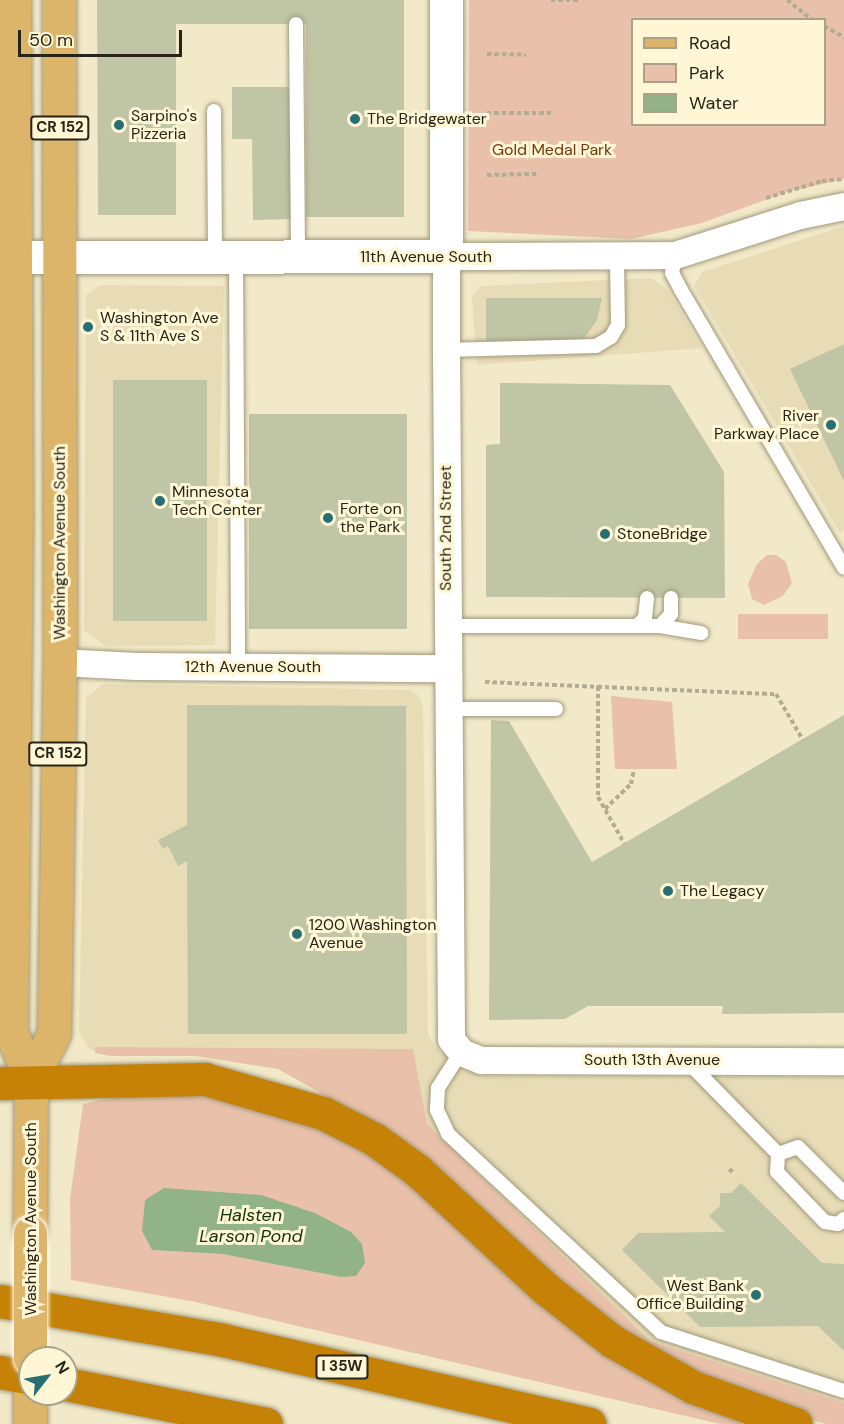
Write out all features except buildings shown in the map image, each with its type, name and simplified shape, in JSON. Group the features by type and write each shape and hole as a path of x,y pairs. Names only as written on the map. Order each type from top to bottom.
{"highway":[{"path":"15,1082 205,1079 323,1113 374,1139 417,1170 545,1288 612,1341 693,1387 796,1424"},
{"path":"0,1294 92,1316"},
{"name":"I 35W","path":"0,1301 223,1340 590,1424"},
{"path":"0,1372 18,1376"},
{"path":"78,1386 266,1424"},
{"path":"0,1391 18,1392"},
{"path":"78,1395 155,1400"}],"main road":[{"name":"Washington Avenue South","path":"14,0 7,257 6,1003 30,1233 30,1346"},
{"name":"Washington Avenue South","path":"15,1082 54,1033 60,662 58,0"},
{"path":"8,518 28,572 30,622 44,647 60,662"},
{"path":"7,666 37,693 45,711 56,838"},
{"path":"30,1406 30,1424"}],"street":[{"name":"South 2nd Street","path":"446,0 448,1031 461,1052"},
{"name":"11th Avenue South","path":"7,257 60,255 617,258 675,255 800,215 844,206"},
{"name":"12th Avenue South","path":"60,662 238,667 447,668"},
{"name":"South 13th Avenue","path":"461,1052 481,1060 844,1061"}],"lane":[{"path":"296,24 298,257"},
{"path":"214,111 225,257 238,667"},
{"path":"675,255 672,273 681,290 838,545 844,567"},
{"path":"446,350 596,346 611,337 618,325 617,258"},
{"path":"637,626 645,618 647,598"},
{"path":"660,626 671,614 671,598"},
{"path":"447,626 660,626 701,633"},
{"path":"447,709 556,709"},
{"path":"461,1052 438,1088 437,1110 448,1134 661,1332 844,1391"},
{"path":"686,1060 778,1154 777,1172 825,1222 838,1224 844,1219"},
{"path":"778,1154 798,1147 844,1193"}],"path":[{"path":"551,0 579,0"},
{"path":"787,0 810,18"},
{"path":"826,27 844,37"},
{"path":"487,54 526,55"},
{"path":"487,113 552,113"},
{"path":"487,175 538,174"},
{"path":"756,202 822,181 844,179"},
{"path":"485,682 776,694 802,740"},
{"path":"598,686 598,797 624,843"},
{"path":"605,809 631,784 634,769"},
{"path":"729,1172 734,1167"}],"shaded area":[{"path":"844,226 844,530 840,533 694,286 702,272"},
{"path":"651,278 668,290 702,348 477,365 472,296 481,286"},
{"path":"101,285 224,286 215,645 105,646 84,630 86,295"},
{"path":"103,684 411,690 419,696 423,706 428,1034 436,1048 464,1068 480,1076 844,1077 844,1424 826,1424 697,1380 385,1129 278,1069 196,1056 110,1056 88,1048 79,1032 86,698"}],"green space":[{"name":"Gold Medal Park","path":"469,0 844,0 844,179 787,192 702,223 631,239 468,231"},
{"path":"767,555 776,555 786,562 792,583 783,596 764,605 752,599 748,584 757,564"},
{"path":"738,614 828,614 828,639 738,639"},
{"path":"611,696 672,702 677,769 615,769"},
{"path":"95,1047 413,1049 427,1124 650,1341 844,1403 844,1424 826,1424 788,1413 608,1331 385,1129 278,1069 196,1056 110,1056 95,1053"},
{"path":"179,1095 224,1100 301,1119 367,1150 742,1416 741,1424 720,1424 191,1301 71,1280 70,1199 83,1104 115,1097","holes":["164,1188 341,1277 222,1254 152,1250"]}],"water":[{"name":"Halsten Larson Pond","path":"164,1188 261,1195 315,1213 351,1232 362,1244 365,1263 356,1276 341,1277 222,1254 152,1250 142,1231 145,1200"}],"place":[{"name":"The Bridgewater","path":"355,119"},
{"name":"Sarpino's Pizzeria","path":"119,125"},
{"name":"Washington Ave S & 11th Ave S","path":"88,327"},
{"name":"River Parkway Place","path":"831,425"},
{"name":"Minnesota Tech Center","path":"160,501"},
{"name":"Forte on the Park","path":"328,518"},
{"name":"StoneBridge","path":"605,534"},
{"name":"The Legacy","path":"668,891"},
{"name":"1200 Washington Avenue","path":"297,934"},
{"name":"West Bank Office Building","path":"756,1295"}]}
